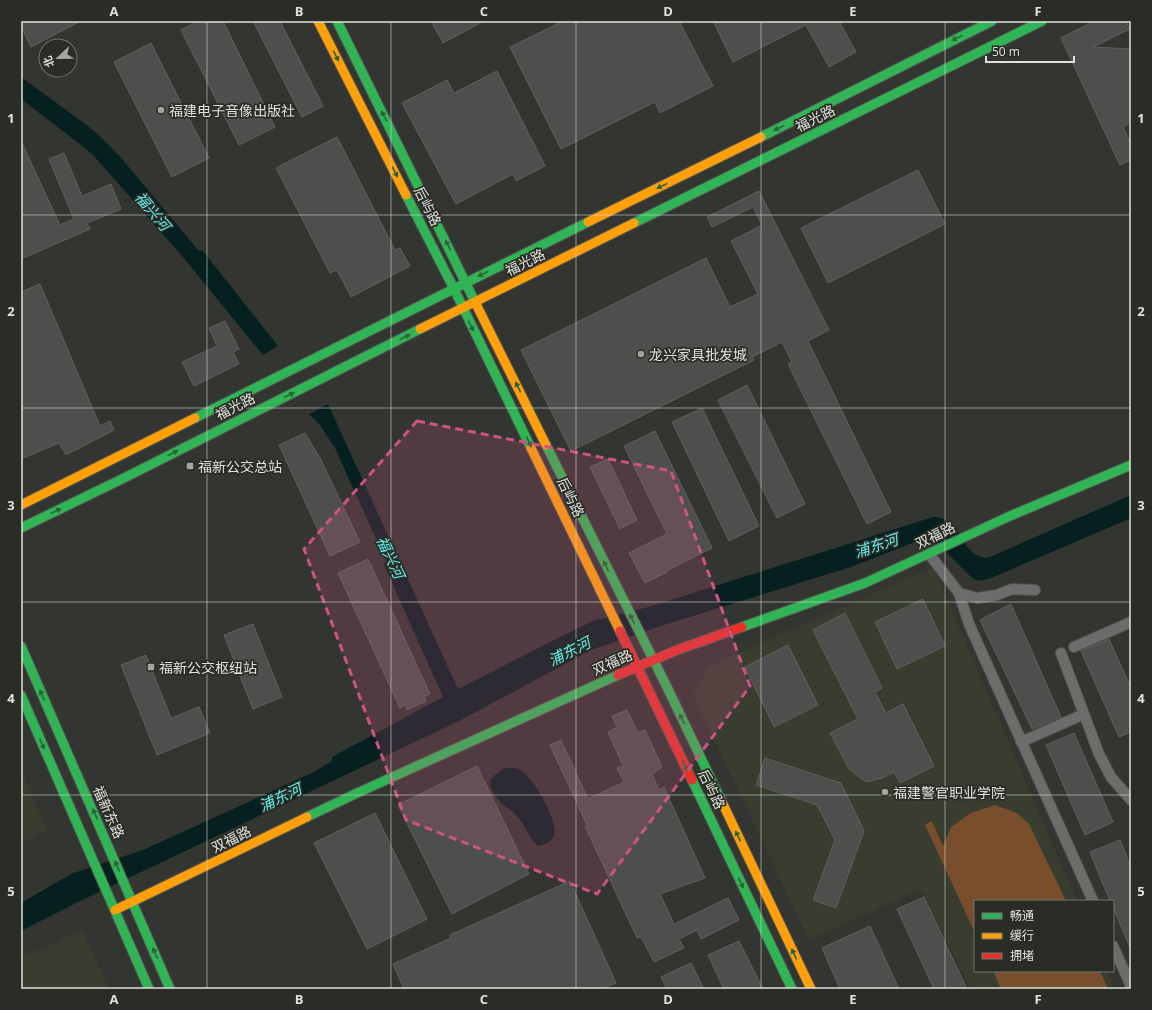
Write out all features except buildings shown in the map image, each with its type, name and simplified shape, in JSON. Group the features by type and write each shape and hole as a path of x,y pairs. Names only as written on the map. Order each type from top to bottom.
{"main road":[{"name":"后屿路","path":"318,21 454,289 626,642 792,989"},
{"name":"后屿路","path":"336,21 667,687 811,989"},
{"name":"福光路","path":"21,505 992,21"},
{"name":"福光路","path":"21,528 1042,21"},
{"name":"双福路","path":"115,910 355,794 637,666 677,650 841,593 886,574 963,537 1131,465"},
{"name":"福新东路","path":"21,646 170,989"},
{"path":"21,695 149,989"}],"street":[{"path":"933,552 959,593 969,624 1093,900"},
{"path":"959,593 977,598 997,595 1012,589 1035,590"},
{"path":"1074,647 1131,622"},
{"path":"1061,653 1099,754 1111,777 1131,800"},
{"path":"1021,742 1084,714"},
{"path":"1114,948 1131,986"}],"highlighted area":[{"path":"417,421 671,471 750,686 597,894 406,820 304,549"}],"shaded area":[{"name":"福建警官职业学院","path":"933,567 1077,900 974,900 974,972 1107,972 1115,989 971,989 921,889 809,940 693,695 709,666"},
{"path":"21,769 47,830 21,843"},
{"path":"995,805 1017,813 1029,824 1066,900 974,900 974,931 925,825 932,821 943,846 951,827 971,813"},
{"path":"82,929 109,989 21,989 21,958"},
{"path":"993,972 1100,972 1108,989 1001,989"}],"water":[{"name":"福兴河","path":"21,77 88,126 105,141 122,159 198,250 203,251 278,346 263,355 182,256 94,156 21,99"},
{"path":"328,404 458,689 593,621 652,606 933,517 943,518 950,523 973,553 981,557 990,557 1131,495 1131,518 991,578 983,580 976,580 971,577 932,538 925,538 851,567 667,624 591,650 459,721 82,900 21,931 21,903 71,874 143,850 314,772 332,761 332,757 443,697 384,565 386,561 335,448 320,425 309,414"},
{"path":"504,768 514,768 520,770 532,781 538,790 549,811 555,829 554,836 549,842 538,846 512,811 503,805 495,796 490,784 493,777"}],"traffic: fast":[{"path":"337,21 475,302"},
{"path":"761,137 992,21"},
{"path":"634,223 1042,21"},
{"path":"406,195 454,289 531,448"},
{"path":"195,418 588,222"},
{"path":"21,528 122,479 420,329"},
{"path":"546,445 667,687 721,800"},
{"path":"742,627 865,583 1010,516 1131,465"},
{"path":"21,646 170,989"},
{"path":"307,817 618,675"},
{"path":"21,695 149,989"},
{"path":"692,780 792,989"}],"traffic: slow":[{"path":"318,21 406,195"},
{"path":"588,222 761,137"},
{"path":"420,329 634,223"},
{"path":"475,302 546,445"},
{"path":"21,505 195,418"},
{"path":"531,448 620,631"},
{"path":"721,800 811,989"},
{"path":"115,910 307,817"}],"traffic: jam":[{"path":"618,675 677,650 742,627"},
{"path":"620,631 692,780"}],"place":[{"name":"福建电子音像出版社","path":"161,110"},
{"name":"龙兴家具批发城","path":"641,354"},
{"name":"福新公交总站","path":"190,466"},
{"name":"福新公交枢纽站","path":"151,667"},
{"name":"福建警官职业学院","path":"885,792"}],"water label":[{"name":"浦东河","path":"876,545"},
{"name":"浦东河","path":"569,651"},
{"name":"浦东河","path":"280,797"}]}
